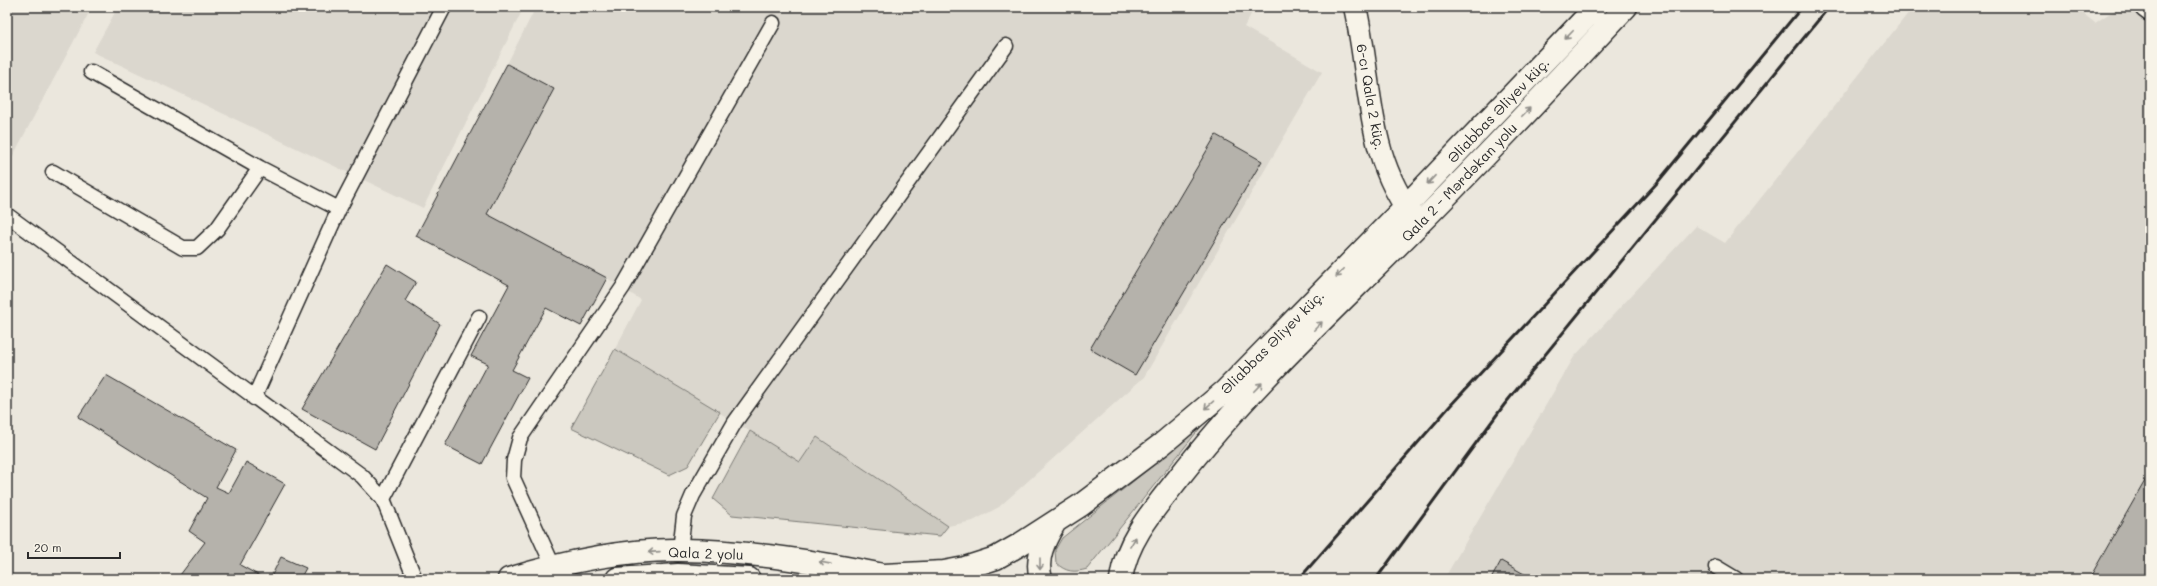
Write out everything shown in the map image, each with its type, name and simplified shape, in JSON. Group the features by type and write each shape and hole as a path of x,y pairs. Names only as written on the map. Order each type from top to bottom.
{"main road":[{"name":"6-cı Qala 2 küç.","path":"1354,7 1373,126 1391,183 1405,207 1419,224"},
{"name":"Əliabbas Əliyev küç.","path":"894,577 944,572 980,563 1019,545 1054,524 1162,444 1224,391 1405,207 1596,7"},
{"name":"Qala 2 - Mərdəkan yolu","path":"1118,576 1129,548 1160,501 1236,409 1419,224 1626,7"},
{"path":"2146,7 2150,10"},
{"path":"1041,579 1039,561 1042,545 1054,524"},
{"name":"Qala 2 yolu","path":"509,579 553,566 616,555 680,550 744,553 816,562 894,577"},
{"name":"Qala 2 yolu","path":"617,579 678,575 749,579"}],"lane":[{"path":"254,398 339,210 444,7"},
{"path":"553,566 513,478 514,460 520,438 623,287 773,23"},
{"path":"680,550 684,516 693,495 735,422 1006,46"},
{"path":"90,72 260,168 339,210"},
{"path":"53,172 182,248 197,248 217,228 260,168"},
{"path":"7,215 362,476 382,499 416,579"},
{"path":"382,499 479,317"},
{"path":"1716,567 1736,579"}],"shaded area":[{"path":"7,7 92,7 7,167"},
{"path":"118,7 524,7 423,208 93,52"},
{"path":"536,7 1255,7 1244,27 1322,72 1144,377 999,507 973,521 948,526 817,437 800,462 615,349 641,300 607,278 487,214 554,89 507,64"},
{"path":"1913,7 2075,7 2095,23 2119,7 2132,7 2150,21 2150,579 1444,579 1574,357 1696,226 1725,243"},
{"path":"615,349 720,412 688,466 669,475 571,428"},
{"path":"1200,428 1087,569 1070,571 1056,563 1055,550 1062,538"},
{"path":"750,431 800,462 817,437 948,526 940,536 732,515 713,499"}],"building":[{"path":"507,64 554,89 487,214 607,278 581,326 546,308 512,370 528,378 482,464 445,445 488,364 471,356 509,285 416,236"},
{"path":"1216,135 1262,161 1135,375 1090,349"},
{"path":"387,264 416,282 405,301 440,324 375,449 302,409"},
{"path":"106,375 236,450 216,487 229,493 246,462 285,484 240,565 265,579 177,579 205,542 189,531 207,498 78,417"},
{"path":"2150,472 2150,579 2089,579"},
{"path":"281,557 306,568 300,579 270,579"},
{"path":"1501,561 1533,579 1491,579"}],"railway":[{"path":"1299,579 1450,406 1657,183 1802,7"},
{"path":"1376,579 1504,405 1829,7"}]}
